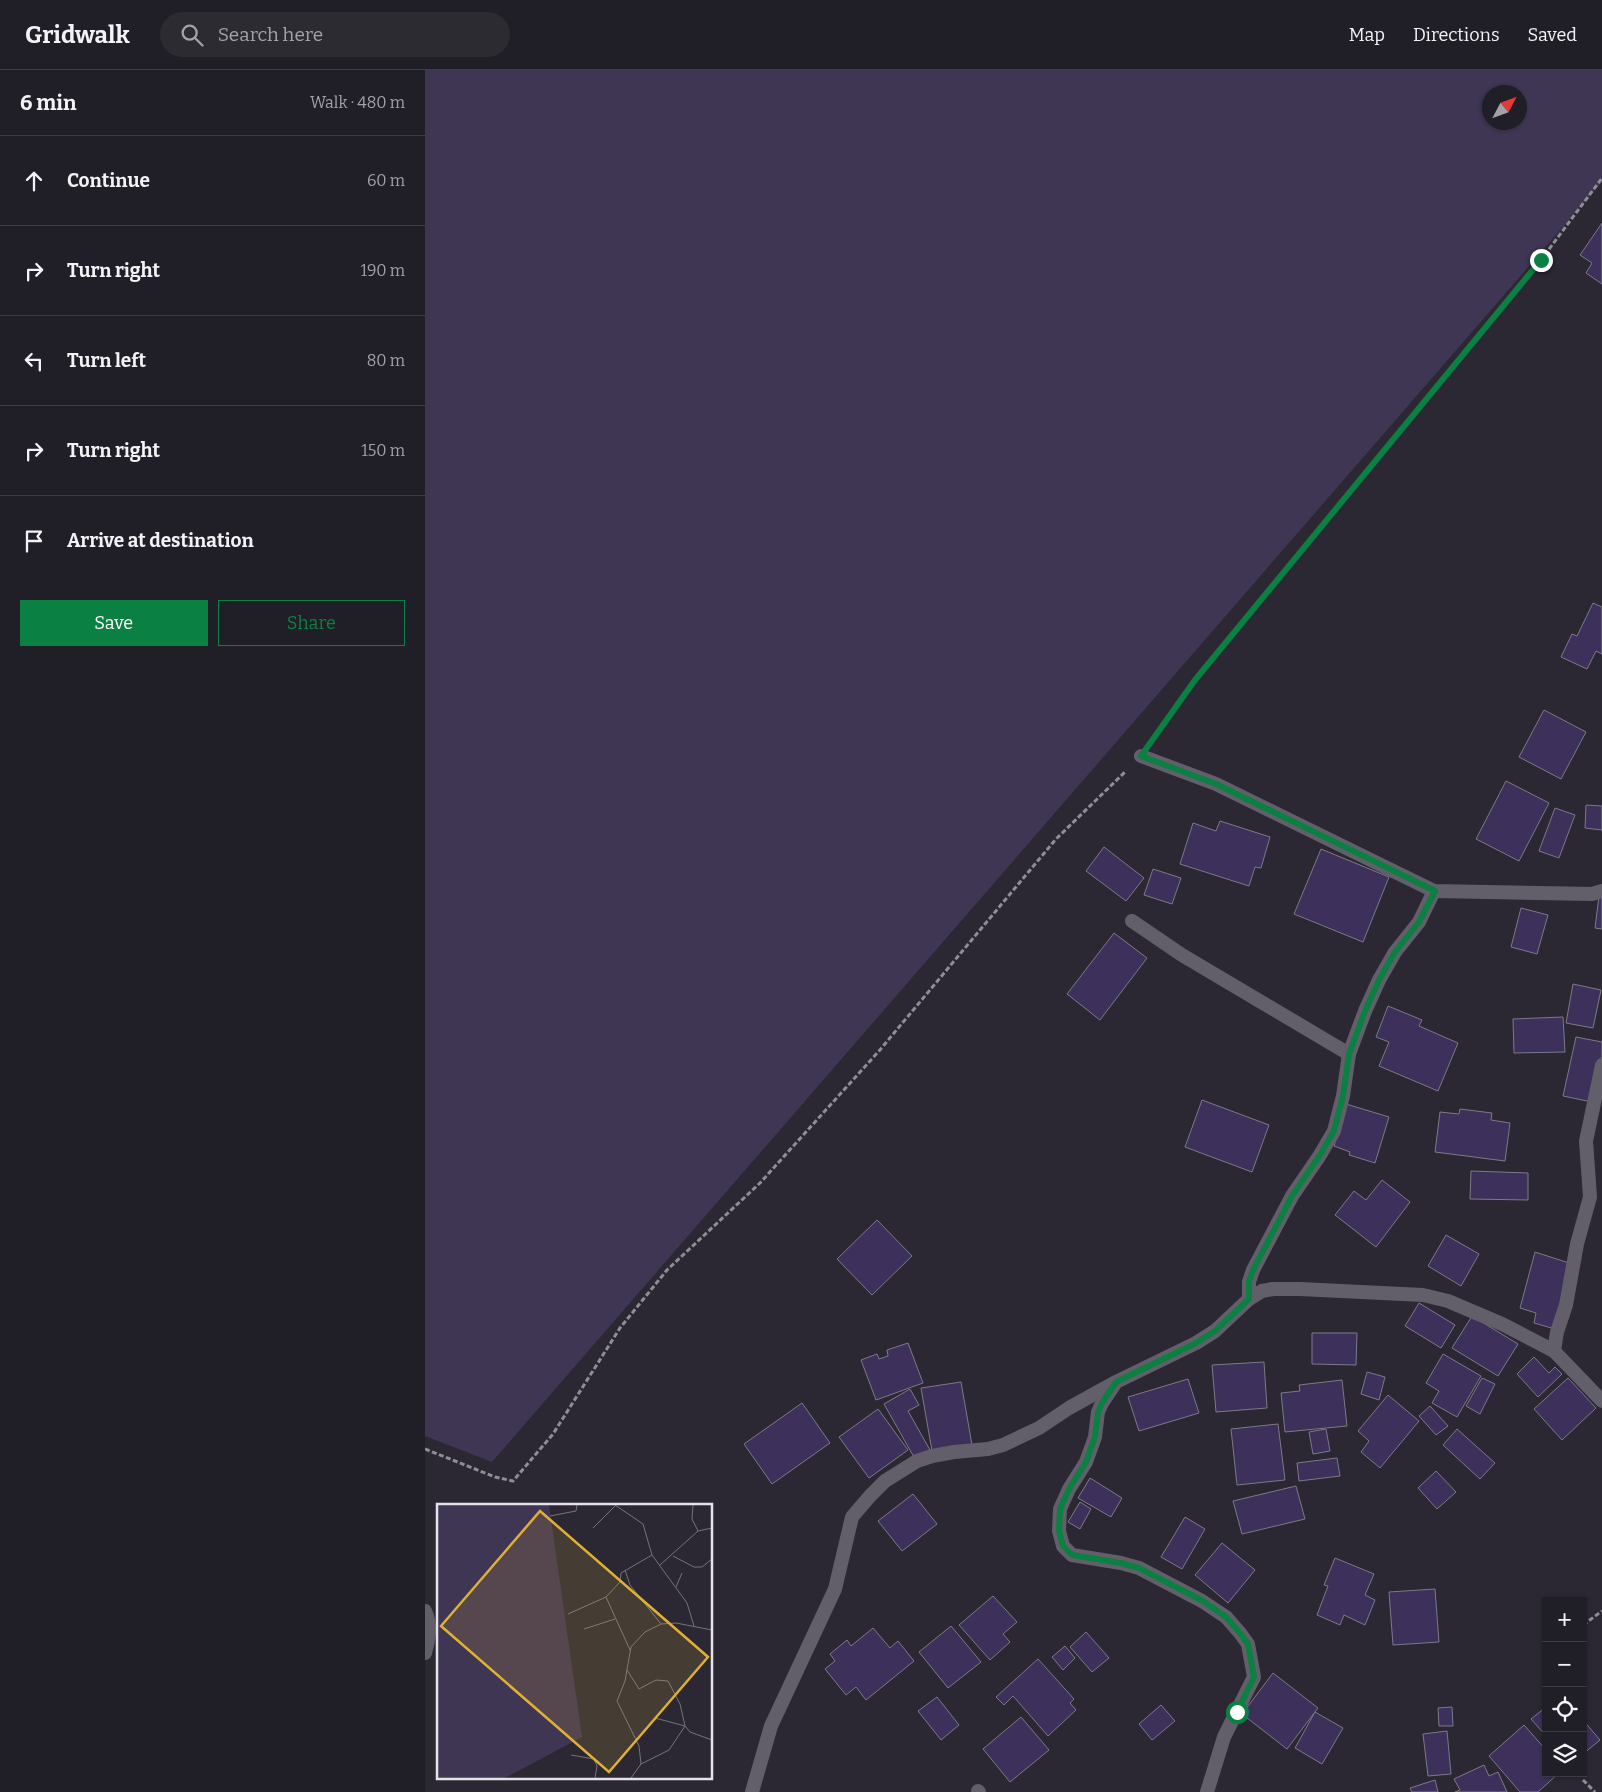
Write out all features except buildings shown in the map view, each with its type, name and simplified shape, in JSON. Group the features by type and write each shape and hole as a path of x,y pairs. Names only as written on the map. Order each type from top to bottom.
{"street":[{"path":"1141,756 1216,784 1435,891 1583,894 1602,891"},
{"path":"1249,1299 1249,1282 1253,1270 1292,1196 1334,1131 1343,1096 1349,1054 1379,980 1395,952 1419,922 1435,891"},
{"path":"1132,921 1183,955 1349,1054"},
{"path":"1554,1351 1557,1332 1566,1305 1577,1244 1590,1197 1586,1141 1602,1065"},
{"path":"752,1792 771,1726 835,1589 852,1517 860,1506 885,1482 917,1461 932,1456 988,1449 1003,1445 1039,1428 1069,1408 1116,1382 1215,1331 1249,1299 1262,1291 1273,1289 1423,1295 1448,1301 1469,1308 1554,1351 1602,1401"},
{"path":"1116,1382 1098,1412 1095,1437 1086,1462 1069,1489 1060,1509 1059,1531 1063,1546 1072,1555 1139,1568 1203,1601 1226,1617 1248,1644 1254,1677 1224,1736 1207,1792"},
{"path":"425,1612 427,1616 428,1642 425,1653"}],"path":[{"path":"425,1449 495,1477 513,1481 553,1434 620,1328 667,1270 760,1183 879,1051 1056,839 1141,756 1195,680 1541,260 1602,178"},
{"path":"1587,1622 1602,1611"},
{"path":"1583,1780 1595,1792"}],"shaded area":[{"path":"425,70 1602,70 1602,182 492,1462 425,1436"}],"route":[{"path":"1237,1712 1254,1677 1248,1644 1240,1633 1226,1617 1203,1601 1139,1568 1072,1555 1063,1546 1059,1531 1060,1509 1069,1489 1086,1462 1095,1437 1098,1412 1116,1382 1196,1343 1215,1331 1249,1299 1249,1282 1253,1270 1292,1196 1334,1131 1343,1096 1349,1054 1379,980 1395,952 1419,922 1435,891 1216,784 1141,756 1195,680 1541,260"}]}
